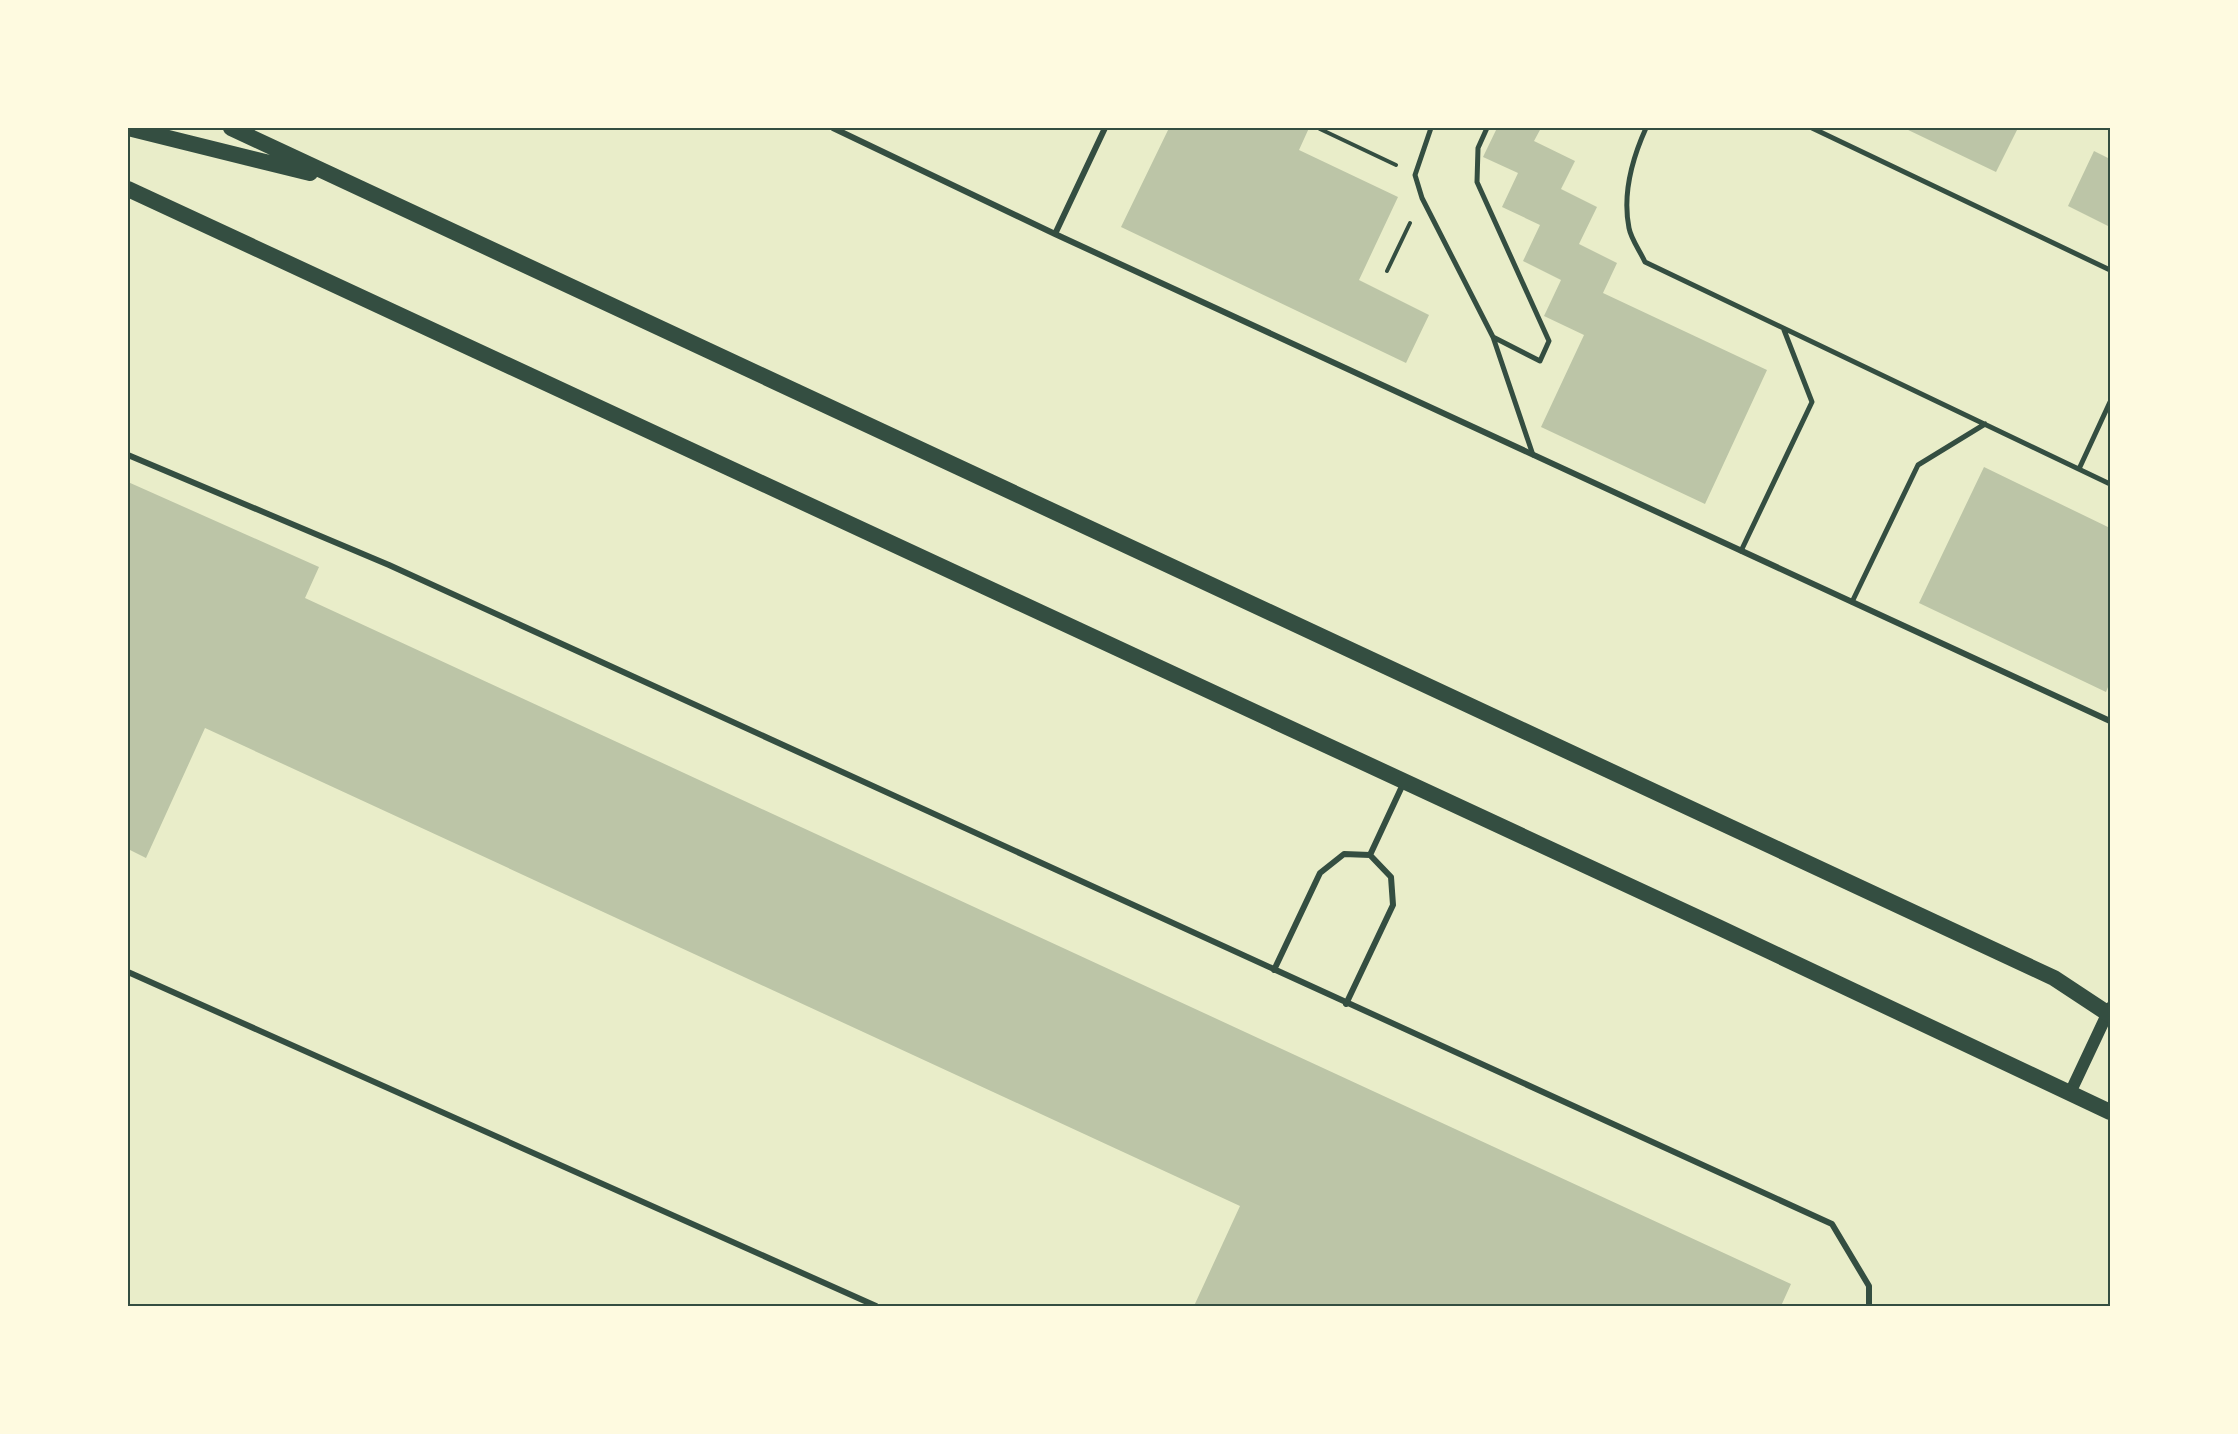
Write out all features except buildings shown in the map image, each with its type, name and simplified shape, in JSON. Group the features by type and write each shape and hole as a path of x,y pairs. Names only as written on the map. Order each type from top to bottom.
{"highway":[{"path":"128,128 346,182"},
{"path":"231,128 2033,968 2054,978 2109,1012"},
{"path":"128,189 2110,1111"}],"main road":[{"path":"2070,1093 2109,1012"}],"street":[{"path":"833,128 1055,234 2110,721"},
{"path":"1055,234 1105,128"},
{"path":"1431,128 1415,175 1422,198 1493,337 1533,454"},
{"path":"1487,128 1478,148 1477,182 1549,341 1540,361 1493,337"},
{"path":"1646,128 1635,152 1626,190 1629,230 1645,262 2110,484"},
{"path":"1812,128 2110,270"},
{"path":"1741,551 1812,402 1784,330"},
{"path":"2079,469 2110,402"},
{"path":"1852,602 1918,465 1985,424"},
{"path":"128,455 389,565 1832,1224 1869,1286 1869,1306"},
{"path":"1370,855 1404,782"},
{"path":"1274,970 1320,873 1344,854 1370,855 1391,877 1393,905 1346,1004"},
{"path":"128,972 876,1306"}],"path":[{"path":"1320,129 1415,175"},
{"path":"1387,271 1422,198"}]}
